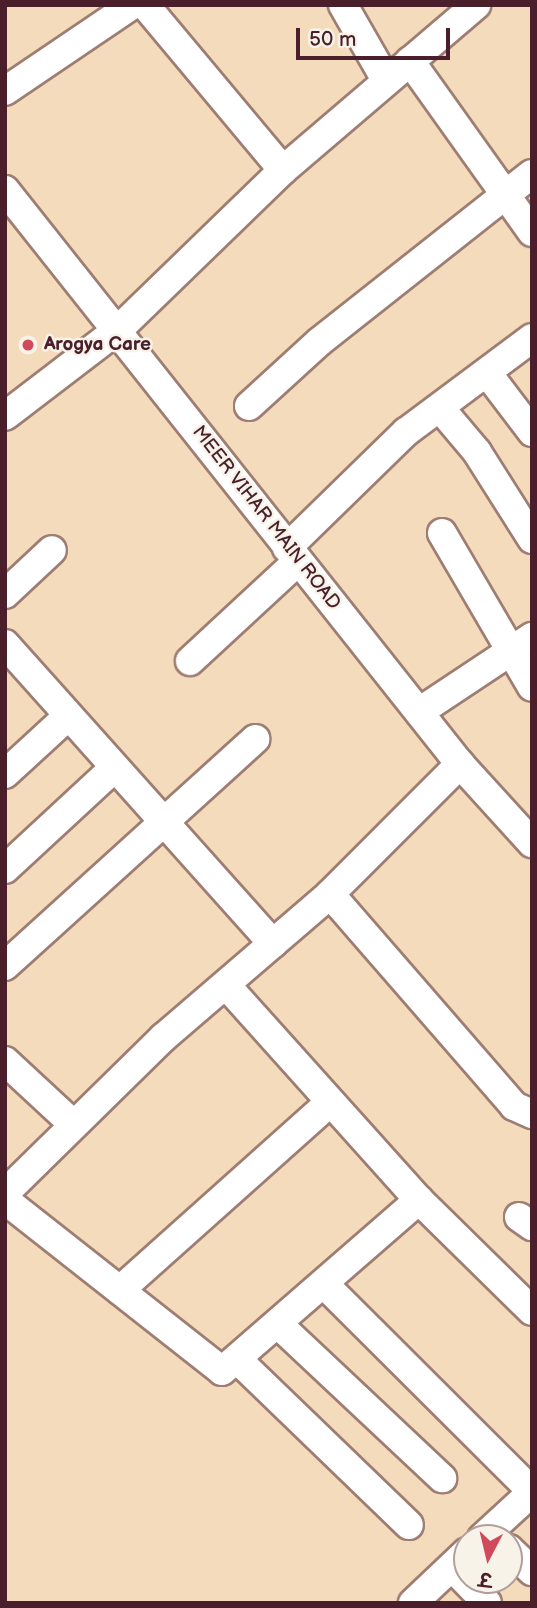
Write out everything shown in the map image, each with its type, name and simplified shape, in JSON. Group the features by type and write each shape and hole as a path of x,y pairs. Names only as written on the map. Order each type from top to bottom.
{"street":[{"path":"5,91 132,5"},
{"path":"145,5 283,170"},
{"path":"343,5 386,80"},
{"path":"5,416 120,328 283,170 475,5"},
{"path":"410,61 507,193 532,232"},
{"path":"249,406 318,342 532,174"},
{"name":"MEER VIHAR MAIN ROAD","path":"5,190 120,328 293,554 460,764 532,843"},
{"path":"190,661 406,432 488,374 532,338"},
{"path":"488,374 532,432"},
{"path":"440,408 477,452 532,539"},
{"path":"442,533 520,644 532,687"},
{"path":"5,594 52,550"},
{"path":"419,712 520,644"},
{"path":"10,660 67,717 273,944"},
{"path":"5,774 67,717"},
{"path":"5,966 255,738"},
{"path":"5,1193 73,1124 330,894 460,764"},
{"path":"5,869 113,769"},
{"path":"330,894 514,1107 532,1114"},
{"path":"226,985 419,1200 532,1311"},
{"path":"5,1061 73,1124"},
{"path":"120,1290 330,1102"},
{"path":"5,1200 222,1371 239,1361 419,1200"},
{"path":"324,1284 532,1491 507,1524"},
{"path":"279,1325 442,1478"},
{"path":"239,1361 410,1525"},
{"path":"413,1603 453,1566"}],"place":[{"name":"Arogya Care","path":"28,345"}]}
